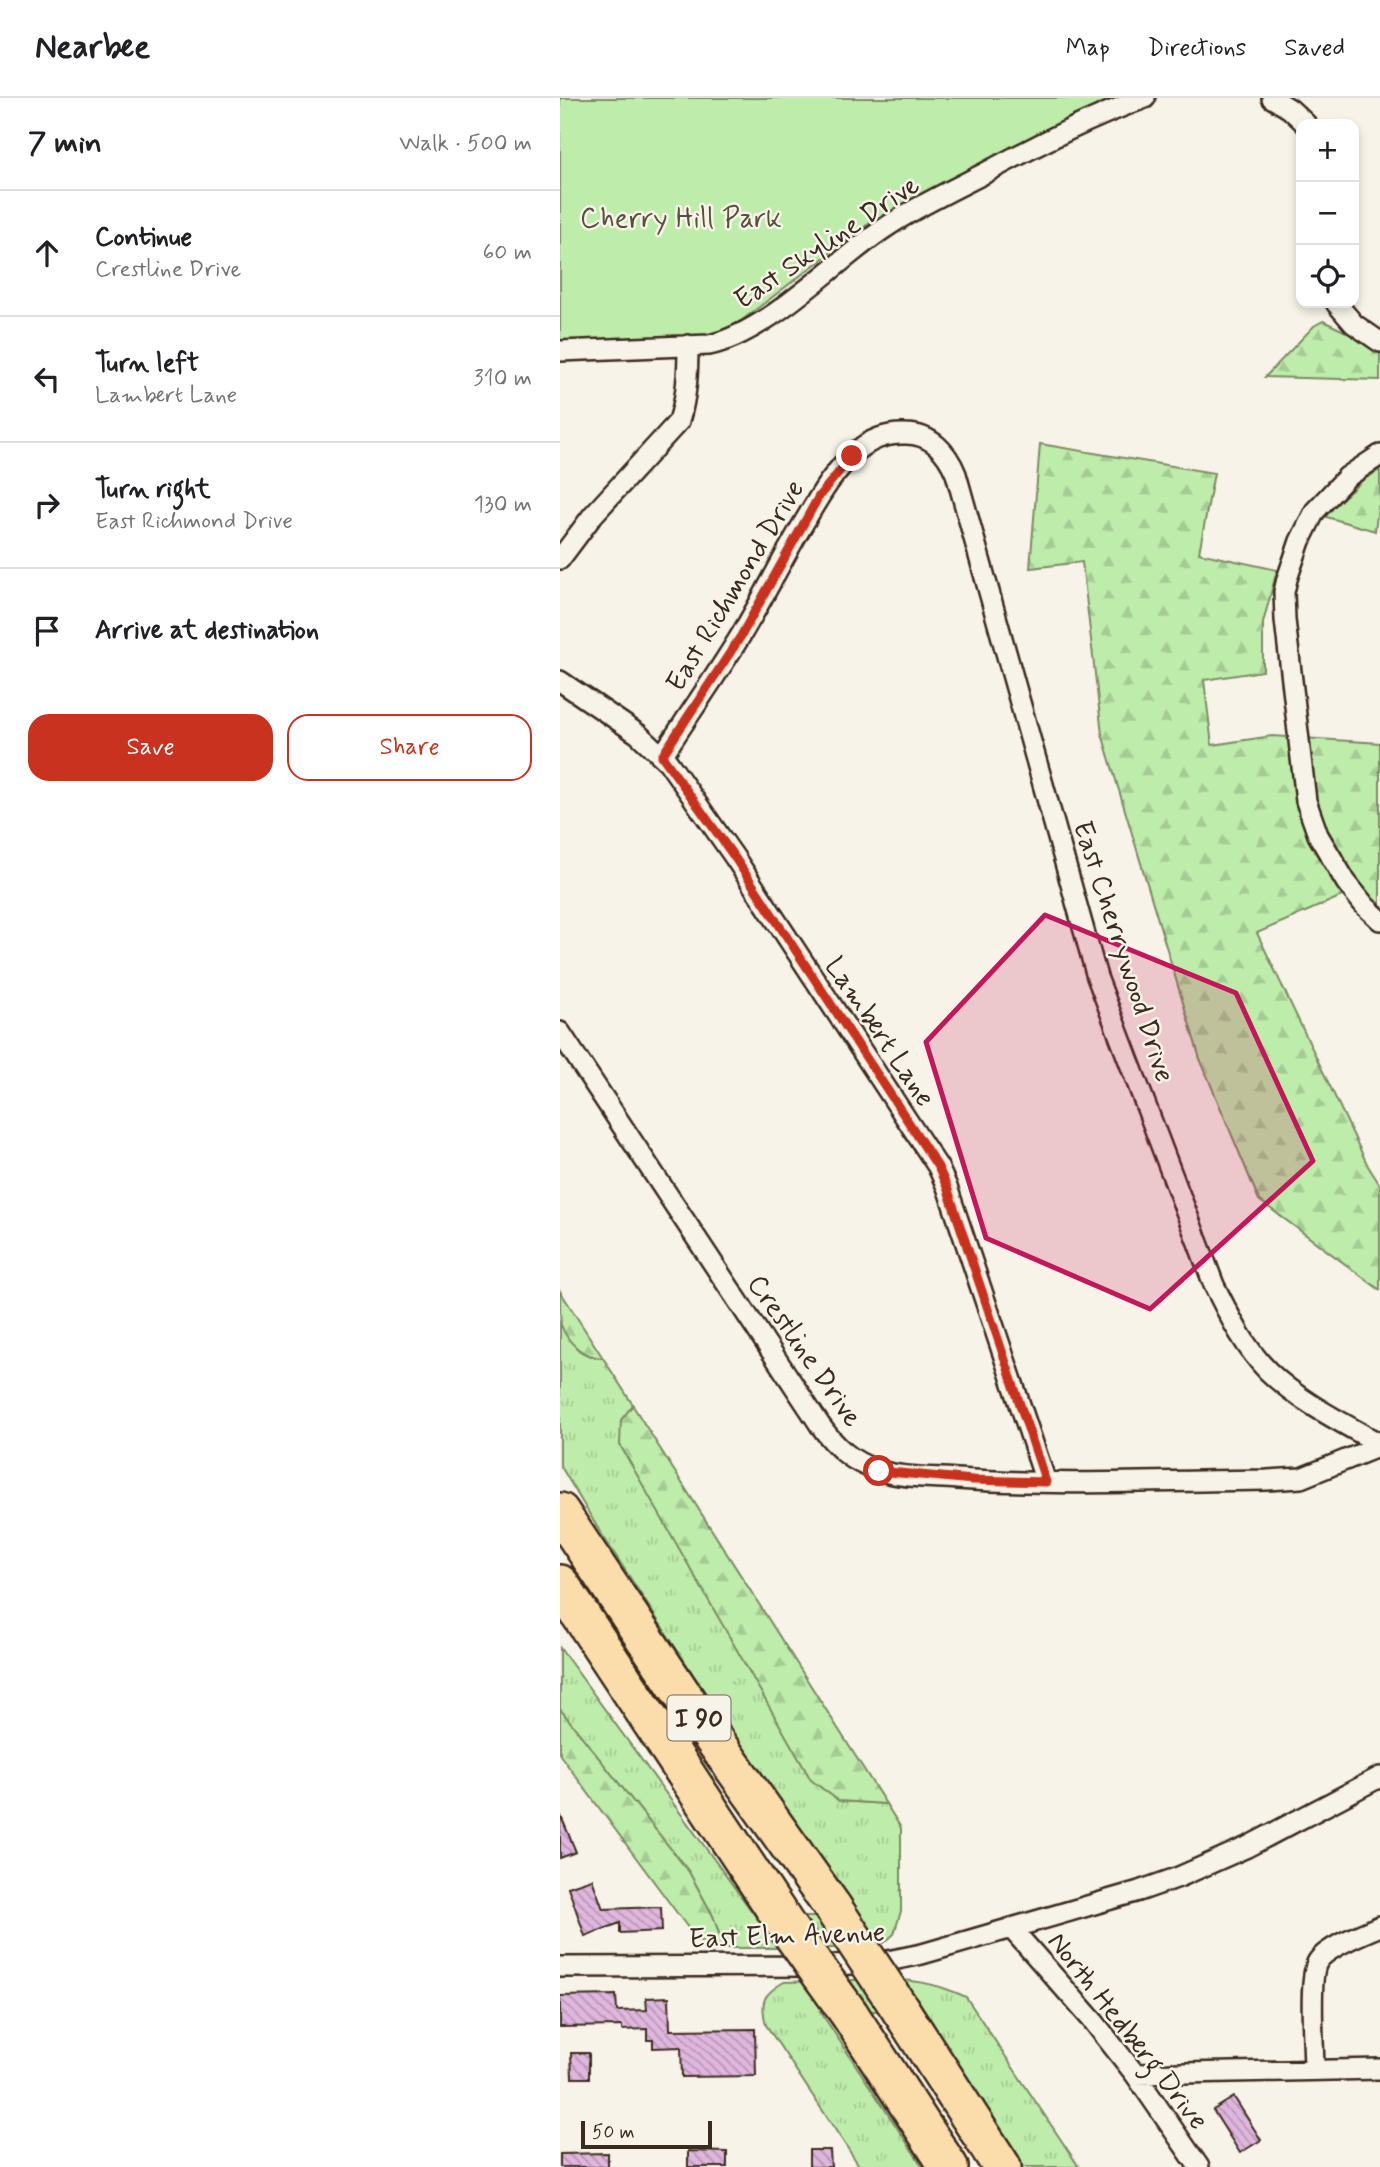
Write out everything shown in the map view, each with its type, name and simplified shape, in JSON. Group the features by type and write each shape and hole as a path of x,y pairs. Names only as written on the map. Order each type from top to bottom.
{"highway":[{"name":"I 90","path":"563,1516 692,1709 833,1908 1002,2167"},
{"name":"I 90","path":"560,1584 949,2167"},
{"name":"I 90","path":"560,1628 680,1787 753,1874"}],"street":[{"name":"East Skyline Drive","path":"560,351 719,343 776,312 893,223 1047,140 1095,117 1145,98"},
{"path":"1272,98 1290,108 1301,119"},
{"path":"1340,308 1354,324 1380,342"},
{"path":"560,559 593,515 679,421 686,393 688,345"},
{"name":"East Richmond Drive","path":"662,756 741,636 791,544 831,480 859,449 877,438 899,433"},
{"name":"East Cherrywood Drive","path":"899,433 921,436 933,442 943,451 956,474 1097,977 1214,1285 1235,1326 1267,1370 1312,1405 1380,1445"},
{"path":"1380,455 1347,477 1315,511 1300,541 1284,593 1284,620 1306,802 1318,835 1346,882 1380,920"},
{"name":"Lambert Lane","path":"560,681 638,734 662,756 735,858 938,1167 1046,1482"},
{"name":"Crestline Drive","path":"560,1032 820,1425 833,1443 859,1464 896,1474 973,1480 1267,1480 1301,1478 1380,1445"},
{"name":"East Elm Avenue","path":"560,1967 861,1964 922,1954 1107,1901 1179,1877 1247,1847 1380,1777"},
{"path":"1314,2070 1313,1986 1316,1965 1320,1958 1346,1941 1380,1926"},
{"name":"North Hedberg Drive","path":"1012,1928 1094,2022 1135,2074 1199,2167"},
{"path":"1135,2074 1380,2069"}],"highlighted area":[{"path":"1045,915 1236,993 1313,1161 1150,1309 986,1238 926,1042"}],"green space":[{"name":"Cherry Hill Park","path":"560,98 1116,98 872,221 737,324 711,335 560,342"},
{"path":"1323,321 1380,348 1380,380 1265,377 1314,326"},
{"path":"1040,444 1214,473 1199,553 1277,570 1263,623 1263,671 1204,680 1212,745 1272,736 1380,743 1380,913 1358,889 1257,933 1368,1166 1380,1185 1380,1290 1259,1200 1200,1059 1102,734 1082,562 1030,568"},
{"path":"1380,470 1380,505 1375,531 1323,516 1363,480"},
{"path":"560,1291 603,1358 583,1352 568,1338 561,1325"},
{"path":"560,1323 576,1348 587,1355 603,1358 633,1405 621,1420 839,1801 886,1804 901,1828 901,1911 894,1934 884,1943 872,1948 724,1948 713,1916 689,1872 560,1709 560,1648 756,1917 851,1917 599,1530 560,1465"},
{"path":"633,1405 886,1804 839,1801 811,1780 620,1445 621,1420"},
{"path":"560,1709 689,1872 713,1916 724,1948 697,1940 560,1755"},
{"path":"891,1979 930,1984 966,1997 1079,2167 1019,2167 915,2011 820,2011 923,2167 860,2167 766,2025 763,2010 767,1995 784,1982"}],"building":[{"path":"560,1814 576,1852 560,1858"},
{"path":"592,1879 603,1909 661,1907 662,1931 620,1933 620,1923 585,1936 568,1887"},
{"path":"616,1995 617,2011 647,2010 646,1998 669,1997 670,2030 755,2029 756,2076 682,2077 681,2047 653,2048 653,2040 647,2040 647,2029 622,2030 622,2026 560,2027 560,1996"},
{"path":"571,2053 589,2053 589,2078 572,2078"},
{"path":"1234,2097 1261,2140 1240,2153 1213,2110"},
{"path":"809,2150 830,2150 831,2167 809,2167"},
{"path":"688,2151 727,2152 727,2167 688,2167"},
{"path":"608,2153 608,2167 560,2167 560,2154"}],"route":[{"path":"852,456 819,496 741,636 662,756 735,858 938,1167 1046,1482 973,1480 879,1471"}]}
